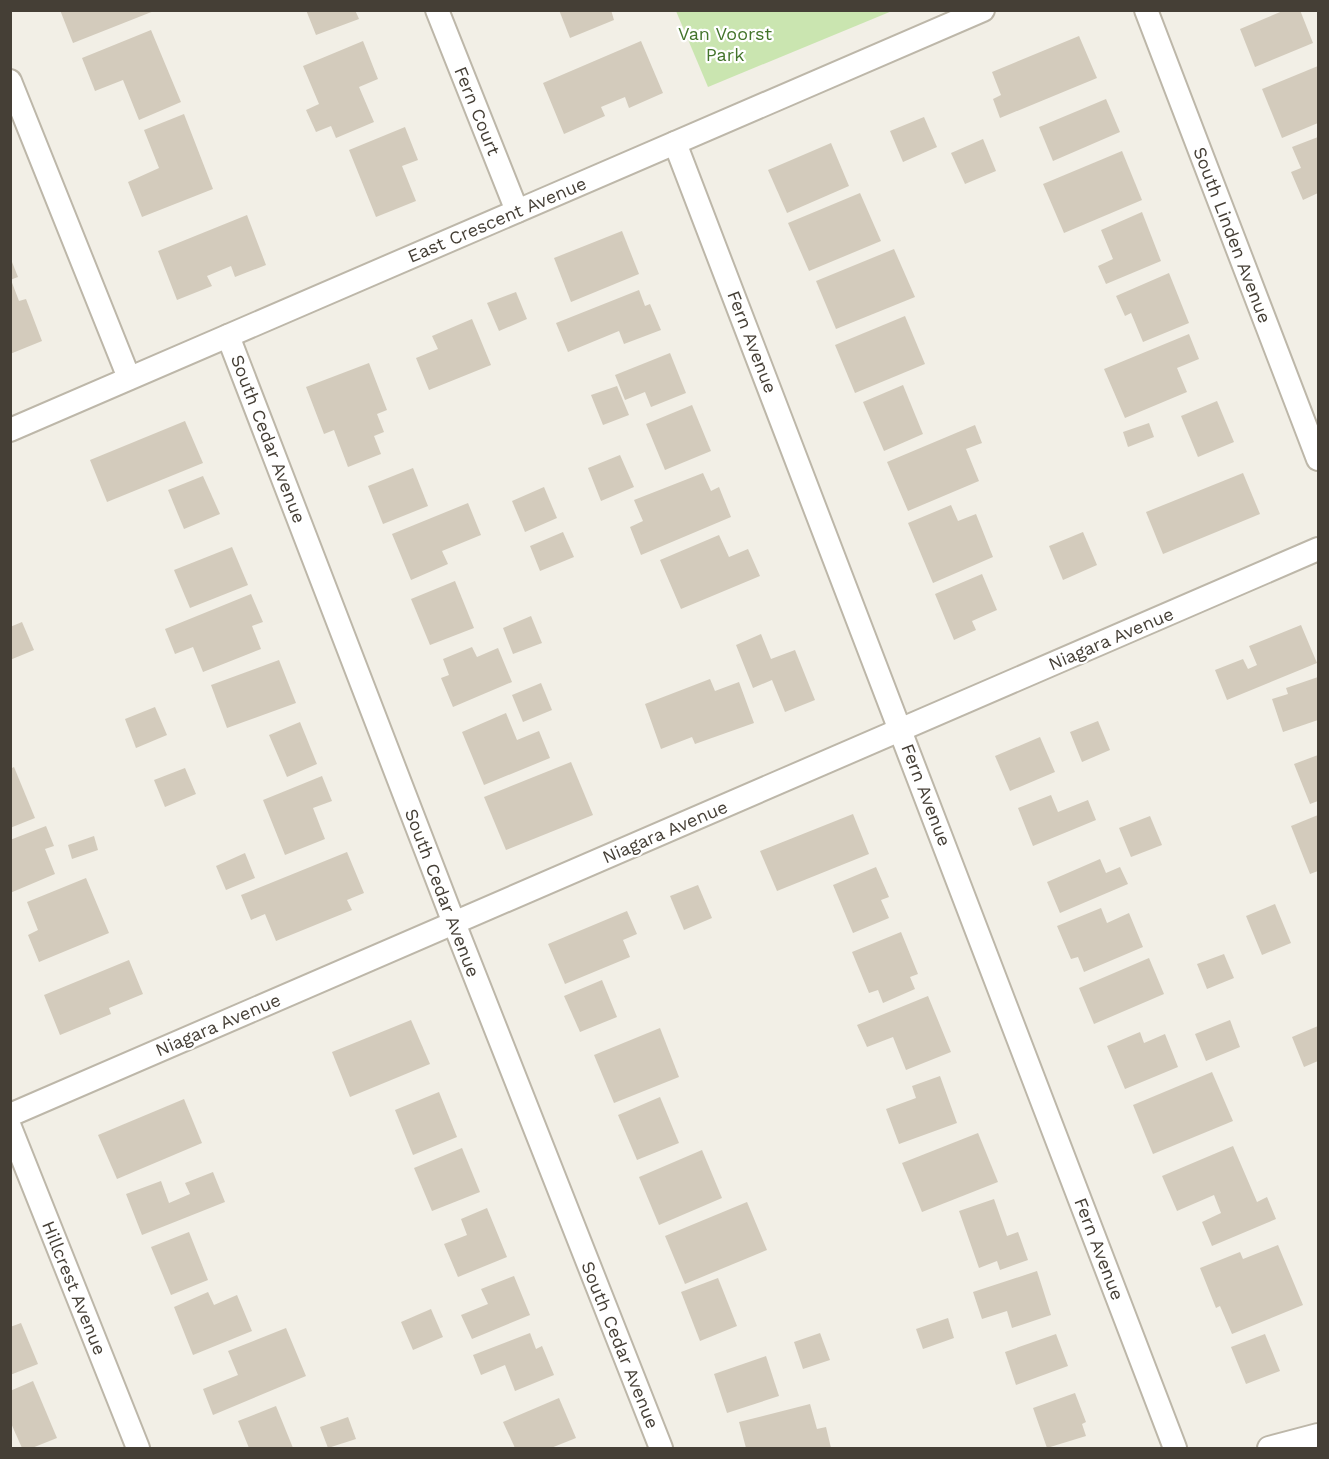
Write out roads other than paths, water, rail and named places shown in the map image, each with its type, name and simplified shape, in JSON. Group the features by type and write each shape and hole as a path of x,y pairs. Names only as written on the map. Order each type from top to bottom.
{"street":[{"name":"Fern Court","path":"437,10 517,211"},
{"name":"East Crescent Avenue","path":"10,430 983,10"},
{"name":"South Linden Avenue","path":"1146,10 1318,459"},
{"path":"10,81 129,378"},
{"name":"Fern Avenue","path":"675,143 1175,1449"},
{"name":"South Cedar Avenue","path":"228,336 454,923 661,1449"},
{"name":"Niagara Avenue","path":"10,1115 1318,549"},
{"name":"Hillcrest Avenue","path":"10,1127 138,1449"},
{"path":"1269,1449 1318,1436"}],"park label":[{"name":"Van Voorst Park","path":"725,44"}]}
